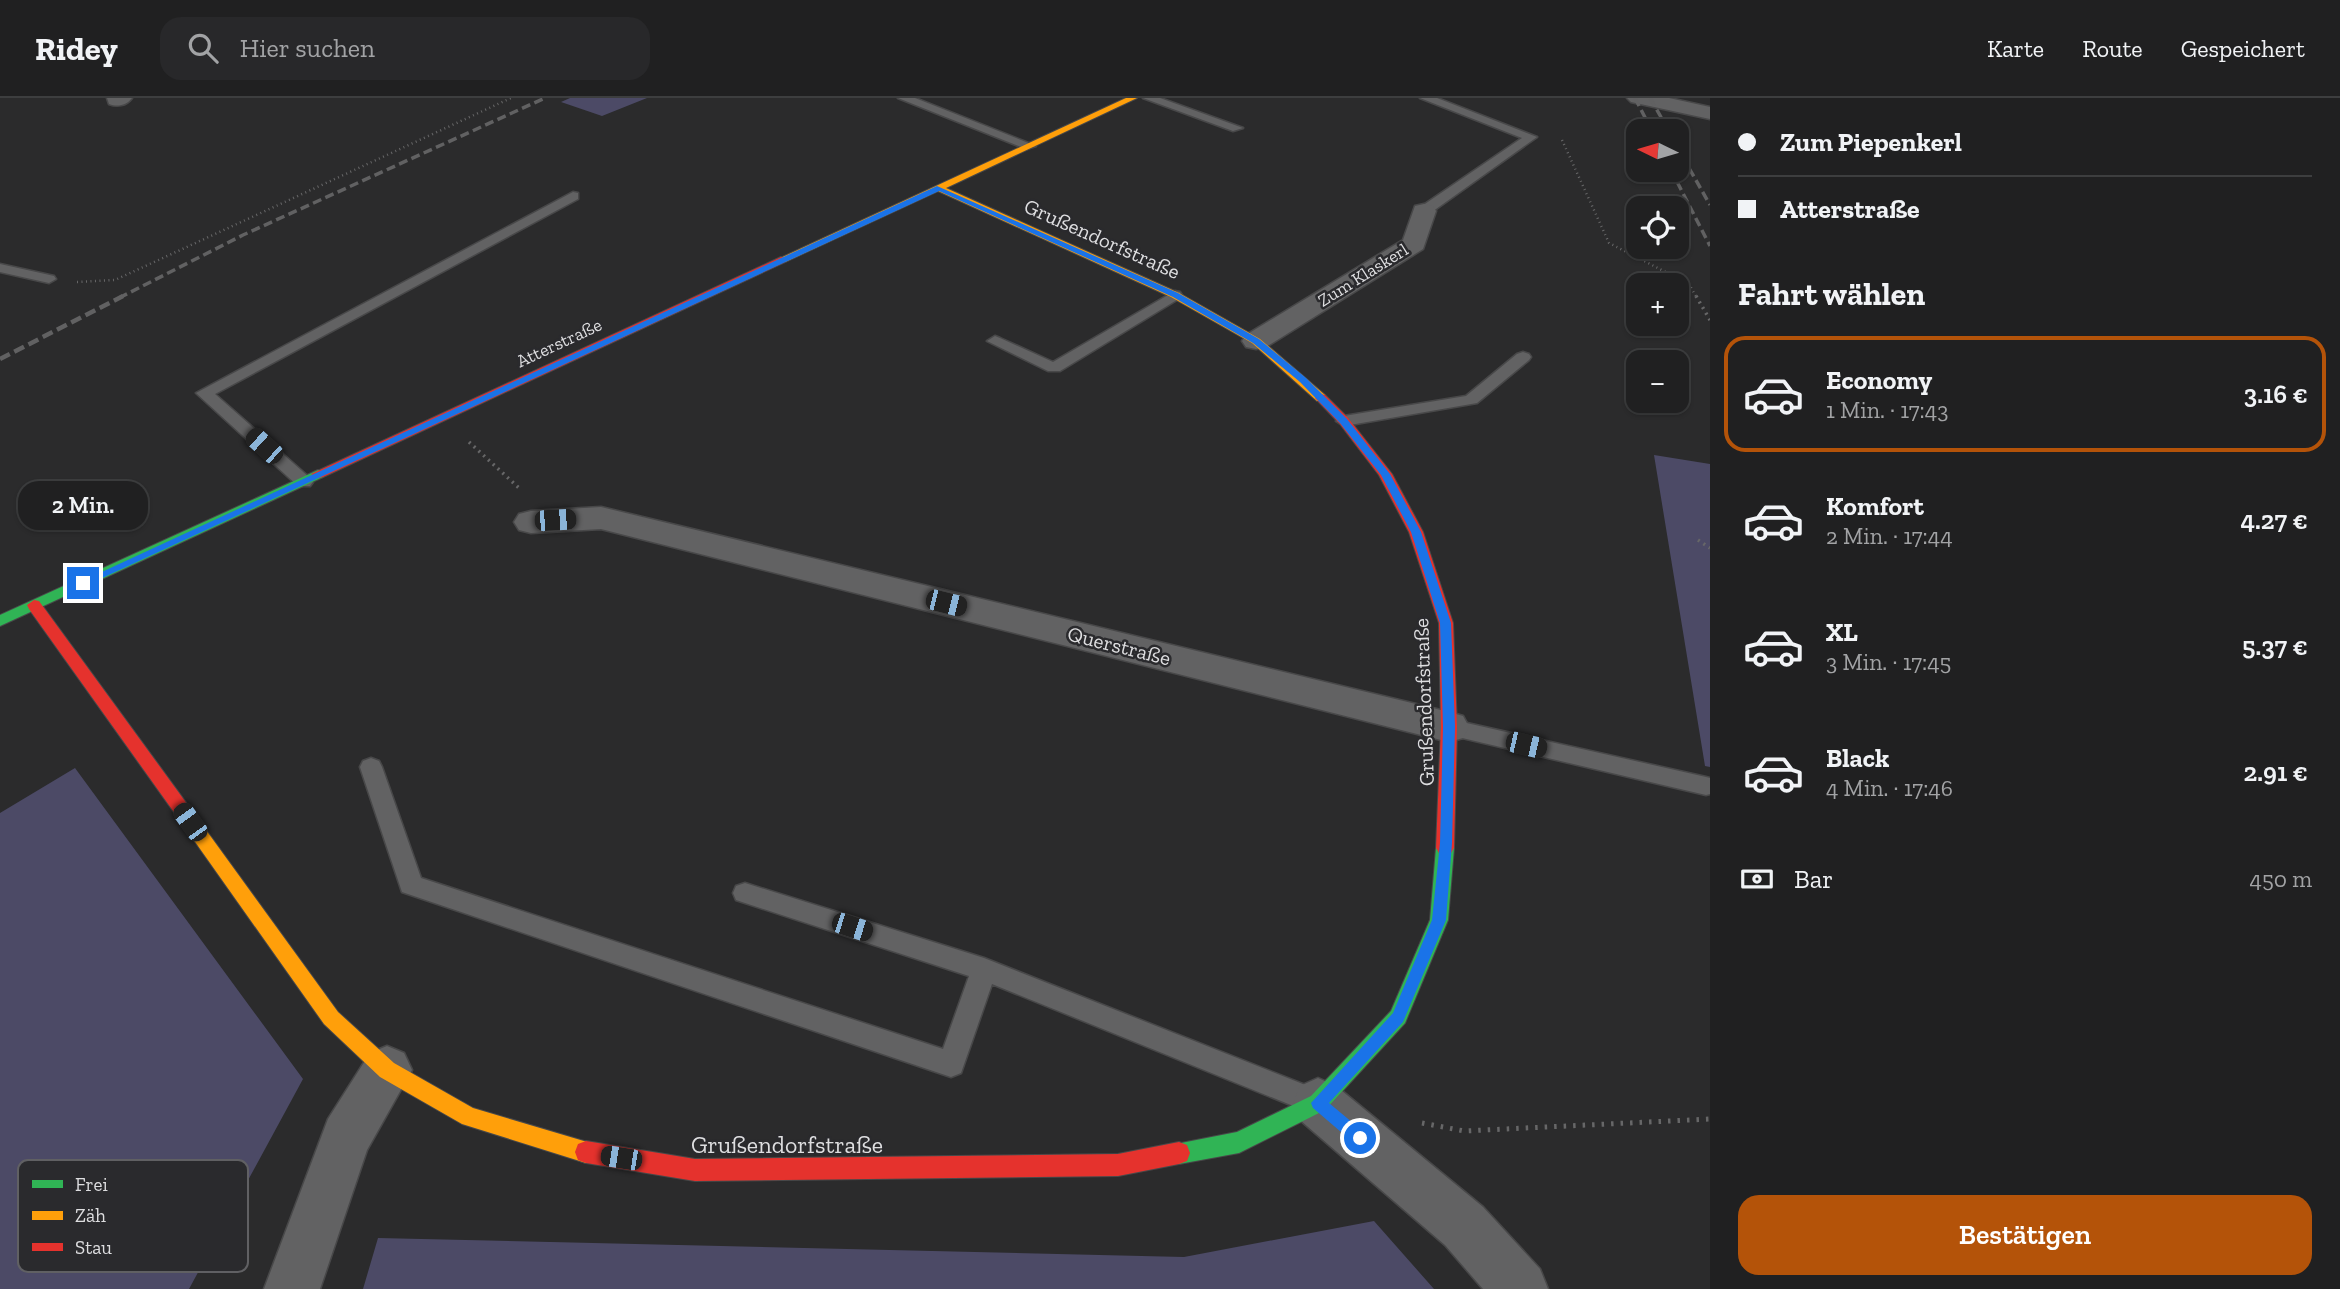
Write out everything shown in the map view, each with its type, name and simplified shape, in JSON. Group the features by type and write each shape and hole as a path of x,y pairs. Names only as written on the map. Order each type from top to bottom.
{"street":[{"name":"Atterstraße","path":"0,621 1133,98"},
{"path":"1638,98 1710,113"},
{"name":"Grußendorfstraße","path":"34,605 331,1017 387,1070 469,1117 572,1150 695,1170 1118,1165 1239,1142 1318,1103 1398,1017 1439,920 1448,818 1446,623 1416,532 1385,474 1344,421 1303,380 1256,341 1175,295 939,188"},
{"name":"Zum Klaskerl","path":"1256,341 1415,244 1424,211"},
{"name":"Querstraße","path":"531,522 601,518 1449,727"},
{"path":"292,1289 346,1137 387,1070"},
{"path":"1318,1103 1464,1226 1520,1289"}],"lane":[{"path":"904,98 1030,146"},
{"path":"1149,98 1237,128"},
{"path":"1426,98 1531,137"},
{"name":"Zum Klaskerl","path":"1424,211 1531,137"},
{"path":"304,482 204,393 573,196"},
{"path":"0,268 49,279"},
{"path":"995,341 1054,368 1175,295"},
{"path":"1344,421 1471,401 1523,357"},
{"name":"Querstraße","path":"1449,727 1706,786"},
{"path":"371,767 411,886 951,1064 984,969"},
{"path":"746,893 984,969 1318,1103"}],"path":[{"path":"49,279 86,283 115,280 511,98"},
{"path":"1531,137 1551,134 1561,138 1609,243 1689,284 1710,320"},
{"path":"442,419 519,485 531,522"},
{"path":"1699,540 1710,548"},
{"path":"1411,1121 1464,1130 1710,1119"}],"shaded area":[{"path":"570,98 647,98 602,116 561,102"},
{"path":"1654,455 1710,464 1710,767 1705,766"},
{"path":"75,768 303,1079 248,1180 248,1160 18,1160 18,1272 198,1272 189,1289 0,1289 0,813"},
{"path":"1374,1221 1434,1289 363,1289 378,1238 1184,1257"}],"railway":[{"path":"119,298 243,235 545,98"},
{"path":"1635,98 1646,119"},
{"path":"1650,98 1662,119"},
{"path":"1689,168 1710,205"},
{"path":"1677,182 1710,246"},
{"path":"0,359 123,296"}],"traffic: fast":[{"path":"0,621 318,474"},
{"path":"1179,1153 1239,1142 1318,1103 1398,1017 1439,920 1445,848"}],"traffic: slow":[{"path":"781,260 1133,98"},
{"path":"939,188 1175,295 1256,341 1321,398"},
{"path":"192,824 331,1018 387,1070 469,1117 586,1152"}],"traffic: jam":[{"path":"318,474 781,260"},
{"path":"1321,398 1344,421 1385,474 1416,532 1446,623 1449,727 1445,848"},
{"path":"34,605 192,824"},
{"path":"586,1152 695,1170 1118,1165 1179,1153"}],"route":[{"path":"83,583 939,188 1175,295 1256,341 1303,380 1344,421 1385,474 1416,532 1446,623 1448,818 1439,920 1398,1017 1318,1103 1360,1138"}]}
